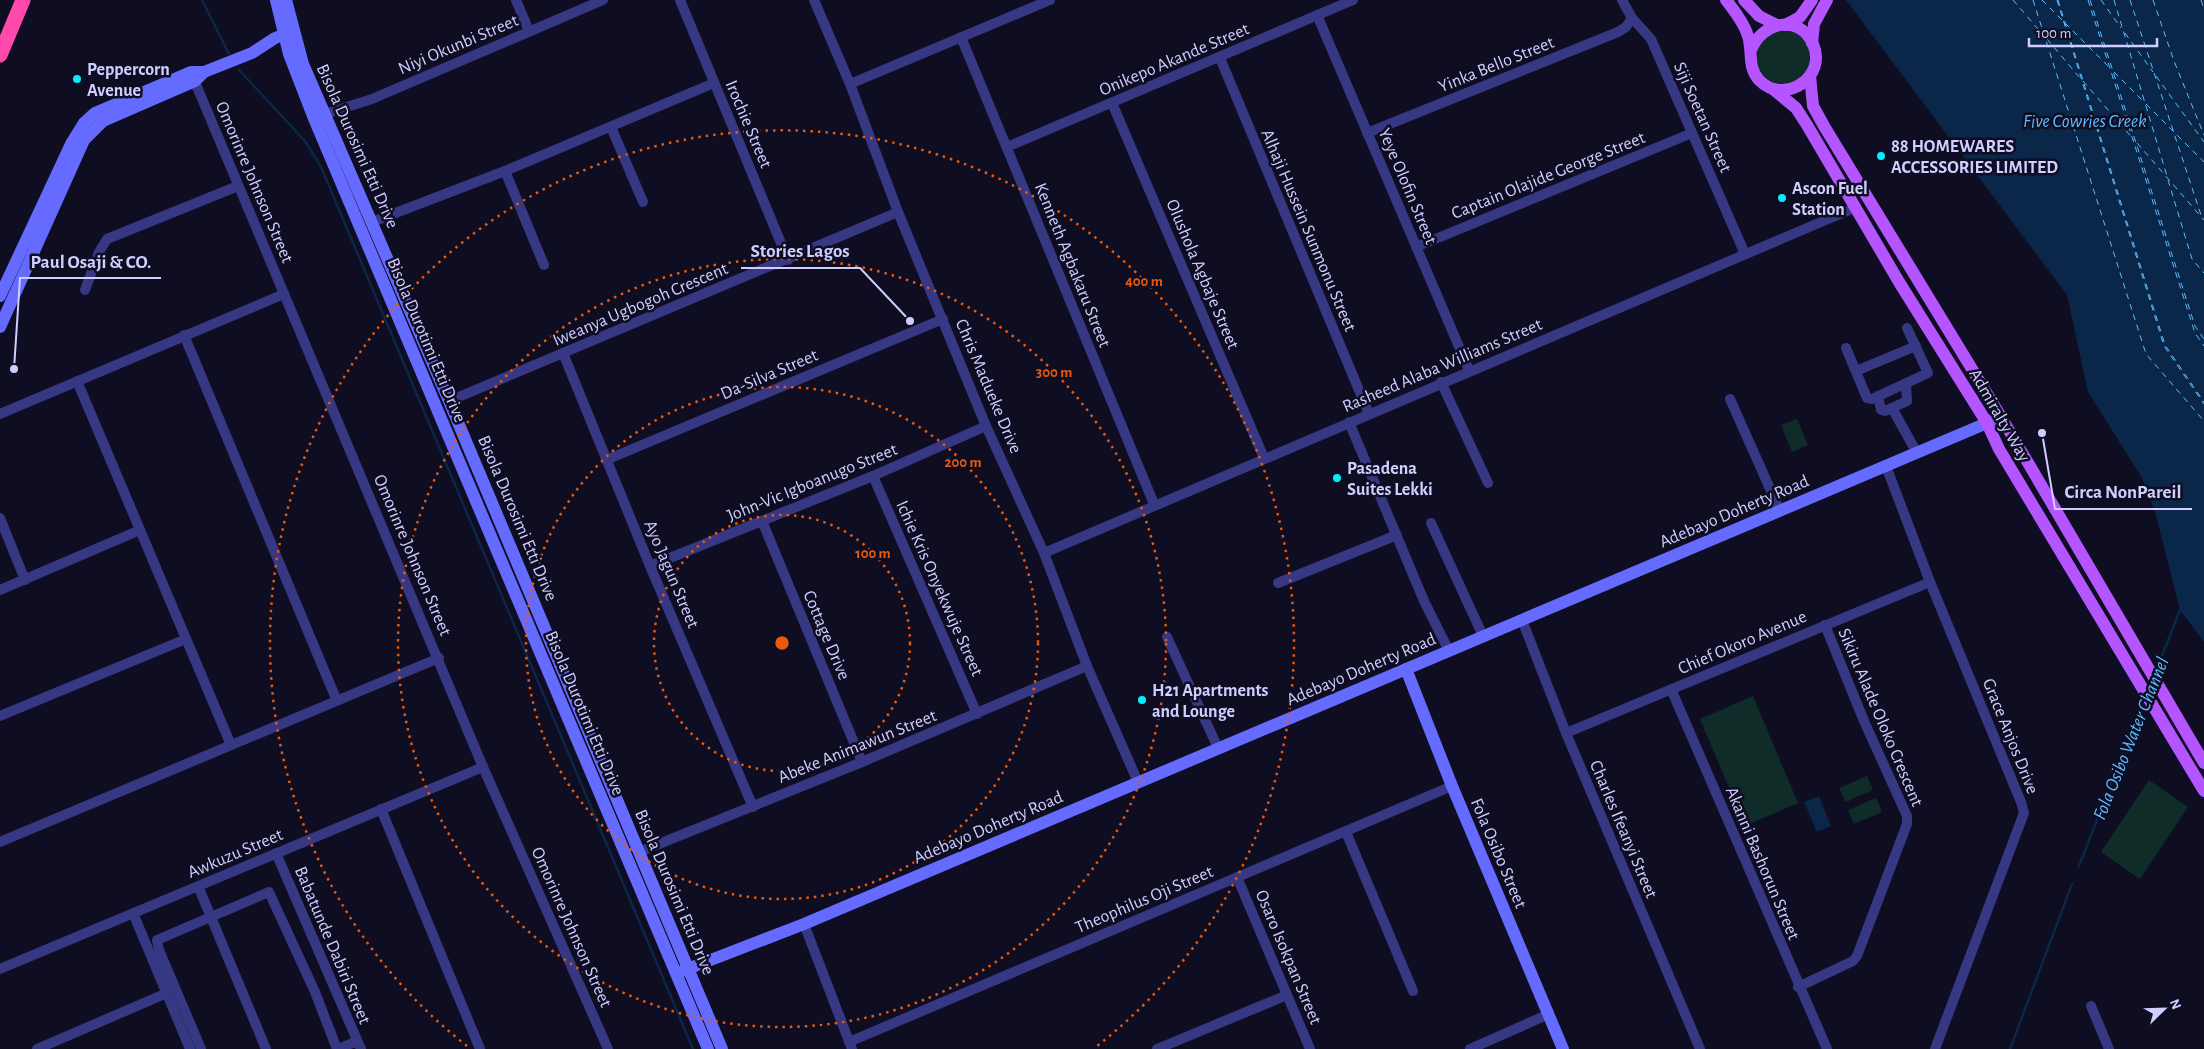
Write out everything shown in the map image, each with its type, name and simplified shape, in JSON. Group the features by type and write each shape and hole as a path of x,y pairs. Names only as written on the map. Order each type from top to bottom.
{"highway":[{"path":"0,44 14,0"},
{"path":"0,55 23,0"}],"main road":[{"path":"1726,0 1747,32 1751,50 1752,69 1764,84 1773,89 1794,89 1803,84 1810,76 1816,60 1812,43 1814,6"},
{"path":"1744,0 1759,16 1781,25 1801,30 1812,43"},
{"path":"1751,50 1760,34 1800,17 1814,6 1827,0"},
{"name":"Admiralty Way","path":"1810,76 1813,106 1824,126 2000,415 2143,662 2204,763"},
{"name":"Admiralty Way","path":"1773,89 1789,101 1800,114 1854,208 1987,423 1998,450 2204,791"}],"street":[{"name":"Bisola Durotimi Etti Drive","path":"276,0 315,121 683,971 708,1049"},
{"name":"Bisola Durosimi Etti Drive","path":"286,0 288,33 449,401 639,852 683,971 722,1049"},
{"path":"516,0 529,31"},
{"name":"Niyi Okunbi Street","path":"325,114 372,98 603,0"},
{"name":"Irochie Street","path":"680,0 788,260"},
{"name":"Chris Madueke Drive","path":"814,0 850,84 898,212 986,426 1044,553 1087,666 1138,782"},
{"path":"850,84 1050,0"},
{"name":"Onikepo Akande Street","path":"1007,147 1353,0"},
{"name":"Siji Soetan Street","path":"1622,0 1632,18 1651,39 1745,254"},
{"name":"Yeye Olofin Street","path":"1317,15 1469,370"},
{"name":"Yinka Bello Street","path":"1367,133 1618,32 1626,27 1632,18"},
{"path":"0,296 30,246 75,156 93,130 103,121 197,75 252,52 288,33"},
{"name":"Kenneth Agbakaru Street","path":"961,37 1154,504"},
{"name":"Alhaji Hussein Sunmonu Street","path":"1220,58 1369,414"},
{"name":"Omorinre Johnson Street","path":"197,75 238,186 439,658 483,767 608,1049"},
{"path":"372,222 611,128 714,83"},
{"name":"Olushola Agbaje Street","path":"1112,103 1264,458"},
{"path":"611,128 643,202"},
{"name":"Captain Olajide George Street","path":"1416,247 1692,134"},
{"path":"505,171 544,265"},
{"path":"85,290 98,252 107,239 238,186"},
{"name":"Rasheed Alaba Williams Street","path":"1044,553 1154,504 1854,208"},
{"name":"Iweanya Ugbogoh Crescent","path":"449,401 788,260 898,212"},
{"path":"0,327 30,246"},
{"path":"0,414 284,294"},
{"name":"Da-Silva Street","path":"606,460 943,319"},
{"path":"1846,348 1867,398 1878,396 1928,373 1907,328"},
{"path":"184,335 337,701"},
{"path":"1856,371 1916,346"},
{"name":"Ayo Jagun Street","path":"563,354 650,566 753,806"},
{"path":"77,381 231,746"},
{"path":"1441,382 1488,483"},
{"path":"1878,396 1882,411 1892,408 1907,400 1906,384"},
{"path":"1730,398 1780,511"},
{"path":"1892,408 1916,453"},
{"name":"Adebayo Doherty Road","path":"683,971 804,924 1886,466 1987,423 2000,415"},
{"path":"1350,422 1424,601 1450,651"},
{"name":"John-Vic Igboanugo Street","path":"650,566 874,476 986,426"},
{"name":"Grace Anjos Drive","path":"1886,466 1930,582 2024,813 1936,1049"},
{"name":"Ichie Kris Onyekwuje Street","path":"874,476 977,714"},
{"path":"0,518 25,580"},
{"name":"Cottage Drive","path":"762,521 862,762"},
{"path":"1432,523 1484,636"},
{"path":"0,590 140,530"},
{"path":"1278,583 1397,535"},
{"name":"Chief Okoro Avenue","path":"1566,733 1930,582"},
{"name":"Charles Ifeanyi Street","path":"1522,620 1566,733 1700,1049"},
{"name":"Sikiru Alade Oloko Crescent","path":"1798,987 1853,961 1857,956 1907,824 1906,816 1864,721 1825,625"},
{"path":"1167,636 1218,748"},
{"path":"0,716 186,639"},
{"path":"0,842 439,658"},
{"name":"Abeke Animawun Street","path":"639,852 862,762 1087,666"},
{"name":"Fola Osibo Street","path":"1406,669 1452,786 1563,1049"},
{"name":"Akanni Bashorun Street","path":"1671,690 1798,987 1827,1049"},
{"name":"Awkuzu Street","path":"0,969 483,767"},
{"name":"Theophilus Oji Street","path":"850,1046 1237,877 1452,786"},
{"path":"381,809 480,1049"},
{"path":"1346,832 1413,991"},
{"name":"Babatunde Dabiri Street","path":"276,853 359,1045"},
{"name":"Osaro Isokpan Street","path":"1237,877 1310,1049"},
{"path":"198,886 266,1049"},
{"path":"200,1049 159,950 157,940 264,893 271,893 338,1049 359,1045"},
{"path":"133,913 190,1049"},
{"path":"804,924 850,1046"},
{"path":"37,1049 167,993"},
{"path":"1157,1049 1287,995"},
{"path":"2091,1006 2109,1049"},
{"path":"1470,1049 1549,1014"}],"green space":[{"path":"1783,30 1793,32 1802,38 1808,47 1810,57 1808,67 1802,76 1793,82 1783,84 1773,82 1764,76 1758,67 1756,57 1758,47 1764,38 1773,32"},
{"path":"1797,419 1808,445 1792,452 1781,425"},
{"path":"1753,696 1798,803 1745,826 1700,719"},
{"path":"1867,776 1873,790 1845,802 1839,788"},
{"path":"2149,780 2188,807 2140,879 2101,852"},
{"path":"1876,798 1882,812 1854,824 1848,810"}],"water":[{"name":"Five Cowries Creek","path":"1846,0 2204,0 2204,642 2180,610 2155,512 2142,478 2088,392 2067,295"},
{"path":"1819,796 1831,826 1817,832 1804,802"}],"waterway":[{"path":"202,0 229,54"},
{"path":"239,70 305,141 321,167 693,1049"},
{"name":"Fola Osibo Water Channel","path":"2156,671 2180,610"},
{"name":"Fola Osibo Water Channel","path":"2079,866 2144,700"},
{"name":"Fola Osibo Water Channel","path":"2010,1049 2072,884"}],"ferry route":[{"path":"2013,0 2044,36"},
{"path":"2033,0 2146,354 2204,421"},
{"path":"2042,0 2062,20"},
{"path":"2057,0 2164,346 2204,404"},
{"path":"2058,0 2165,345 2204,402"},
{"path":"2088,0 2195,333 2204,346"},
{"path":"2090,0 2195,326 2204,339"},
{"path":"2101,0 2121,28"},
{"path":"2114,0 2167,176"},
{"path":"2130,0 2201,215"},
{"path":"2153,0 2174,61 2204,135"},
{"path":"2201,0 2204,9"},
{"path":"2065,23 2108,66"},
{"path":"2125,33 2153,72"},
{"path":"2047,39 2080,78"},
{"path":"2114,72 2143,101"},
{"path":"2156,76 2204,142"},
{"path":"2083,81 2134,140"},
{"path":"2146,104 2204,162"},
{"path":"2137,143 2204,220"},
{"path":"2168,180 2192,259 2204,273"}],"place":[{"name":"Peppercorn Avenue","path":"77,79"},
{"name":"88 HOMEWARES ACCESSORIES LIMITED","path":"1881,156"},
{"name":"Ascon Fuel Station","path":"1782,198"},
{"name":"Stories Lagos","path":"910,321"},
{"name":"Paul Osaji & CO.","path":"14,369"},
{"name":"Circa NonPareil","path":"2042,433"},
{"name":"Pasadena Suites Lekki","path":"1337,478"},
{"name":"H21 Apartments and Lounge","path":"1142,700"}]}
